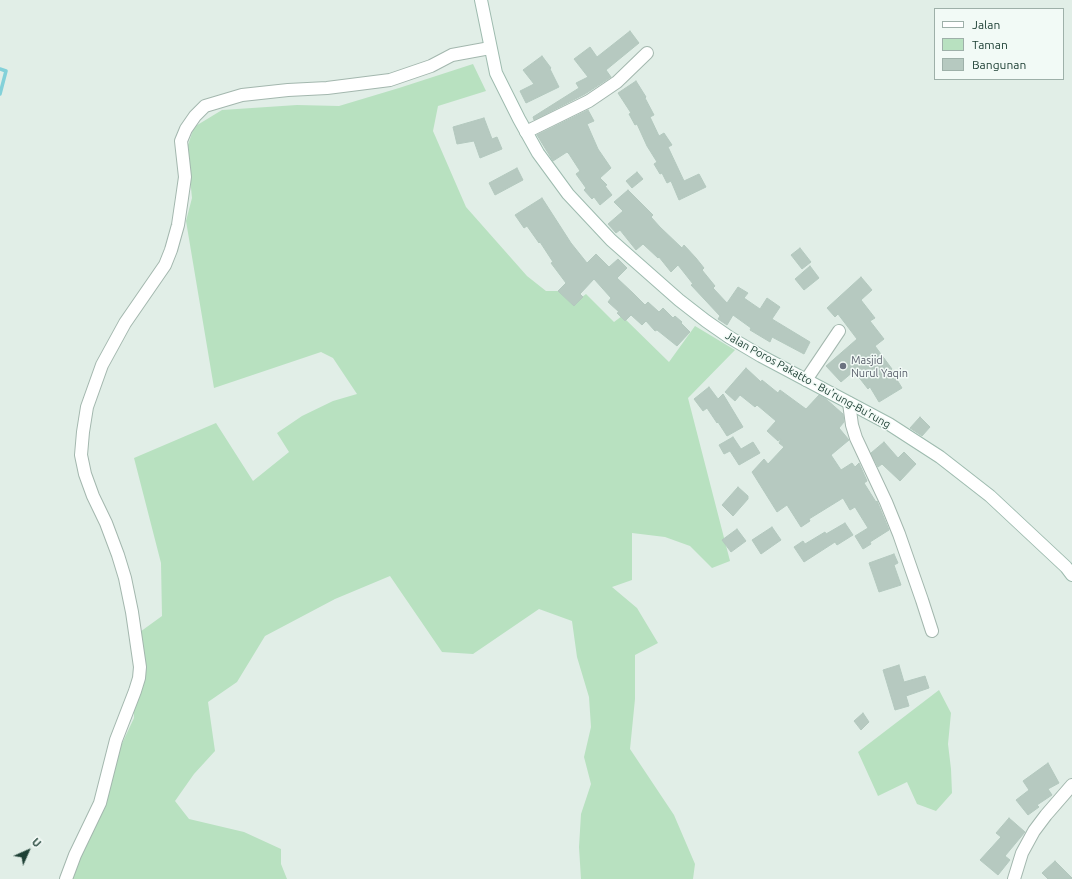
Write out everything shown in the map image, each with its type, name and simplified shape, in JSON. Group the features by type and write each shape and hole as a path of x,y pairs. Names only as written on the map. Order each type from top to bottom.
{"street":[{"name":"Jalan Poros Pakatto - Bu'rung-Bu'rung","path":"481,0 496,73 509,101 526,132 553,175 568,194 611,240 706,321 723,333 914,440 961,473 990,496 1072,575"},
{"path":"66,879 75,855 100,804 116,740 136,691 140,667 132,612 125,578 118,555 85,474 81,455 87,407 102,365 125,323 165,265 171,250 178,225 185,176 181,141 186,129 195,116 205,106 242,95 288,90 328,88 390,80 431,66 452,55 490,48"},
{"path":"526,132 589,101 617,82 647,53"},
{"path":"806,380 839,331"},
{"path":"850,403 852,425 856,438 886,502 899,534 932,631"},
{"path":"1014,879 1022,853 1034,831 1072,785"}],"green space":[{"path":"473,64 486,91 438,106 433,131 466,207 527,276 546,291 559,291 573,304 586,294 614,322 622,316 669,362 695,326 735,350 688,398 730,561 712,568 690,546 665,537 632,533 632,580 612,587 637,608 658,643 635,655 635,699 630,749 674,815 695,864 693,879 581,879 579,847 581,814 591,784 584,757 591,727 589,697 577,657 572,621 539,609 473,654 442,652 390,576 335,599 265,636 237,682 208,702 215,751 194,774 175,801 189,819 244,832 281,849 281,864 287,879 66,879 86,820 134,718 133,637 162,616 161,563 134,458 216,423 253,481 289,452 277,433 302,416 333,401 357,394 333,358 321,352 214,388 186,221 192,198 187,148 194,127 222,110 297,105 339,106"},
{"path":"939,690 951,713 948,744 952,793 936,811 917,804 907,782 878,796 858,752"}],"building":[{"path":"630,31 639,43 606,70 611,77 585,94 534,120 533,117 579,88 576,83 588,77 574,59 590,47 597,57"},
{"path":"542,56 551,68 550,69 559,87 526,103 520,91 534,84 523,70"},
{"path":"636,81 646,97 645,98 654,115 650,117 659,136 664,133 672,145 668,147 684,181 699,174 706,187 679,200 671,181 667,183 662,173 660,174 654,164 657,162 647,146 637,124 635,125 629,114 631,113 618,93"},
{"path":"588,110 594,121 587,124 598,149 611,168 600,178 607,185 605,186 612,195 600,205 594,197 592,199 584,190 586,188 576,174 580,171 569,154 567,152 553,161 537,135"},
{"path":"484,118 492,139 497,137 502,149 480,158 474,141 457,144 453,127"},
{"path":"517,168 523,180 495,195 489,183"},
{"path":"637,172 643,179 632,188 626,181"},
{"path":"628,190 653,215 651,217 660,227 682,248 684,245 696,258 704,268 702,270 715,286 713,288 727,303 738,287 748,293 744,298 760,309 767,298 780,307 772,319 810,342 804,354 772,337 770,342 750,330 751,328 733,315 727,325 718,319 720,316 691,285 693,284 678,265 671,272 659,257 658,258 643,244 636,250 620,230 616,233 608,224 623,211 614,202"},
{"path":"542,198 571,243 587,263 596,254 609,267 618,259 627,268 617,278 645,305 648,302 659,312 663,308 673,318 675,316 682,322 681,323 690,332 677,346 657,330 655,331 646,321 642,325 631,315 625,321 617,313 619,312 608,302 611,298 594,279 580,294 583,297 574,306 558,291 566,283 551,263 553,262 540,242 539,243 527,226 524,228 515,215"},
{"path":"800,248 811,262 802,269 791,255"},
{"path":"810,266 819,278 804,290 795,279"},
{"path":"861,277 872,290 861,300 875,318 870,321 884,339 875,346 892,369 891,370 902,388 879,402 870,387 868,389 854,371 841,382 826,366 857,339 838,314 835,317 827,308"},
{"path":"746,368 761,382 762,380 778,393 780,390 806,409 819,395 826,399 843,414 844,422 839,428 849,440 831,455 841,470 852,463 855,467 859,463 867,481 864,483 876,502 877,501 889,530 870,542 871,544 863,549 855,536 868,528 855,507 850,510 843,498 809,519 810,521 801,527 787,505 777,512 752,472 764,459 768,464 784,447 779,443 781,439 778,441 767,431 776,421 757,405 755,407 740,395 735,401 725,392"},
{"path":"709,387 718,399 723,394 743,427 727,436 707,408 703,411 694,399"},
{"path":"920,417 930,427 922,436 910,428"},
{"path":"733,437 741,449 753,442 760,453 739,465 730,451 724,454 719,445"},
{"path":"884,442 898,458 904,452 916,464 900,481 882,464 878,467 871,453"},
{"path":"738,487 748,496 748,499 733,516 722,505"},
{"path":"845,523 853,535 837,545 835,542 804,562 794,547 803,541 805,544 825,532 826,534"},
{"path":"772,527 781,540 761,554 752,540"},
{"path":"737,529 746,541 731,552 722,540"},
{"path":"894,554 898,563 894,565 901,585 879,592 869,563"},
{"path":"899,665 904,682 925,676 929,688 906,696 909,706 895,710 883,670"},
{"path":"863,713 869,722 861,730 854,721"},
{"path":"1048,763 1059,783 1048,789 1052,795 1037,805 1039,807 1028,815 1016,800 1029,790 1023,781"},
{"path":"1009,818 1025,832 1005,856 1010,860 998,875 980,860 1001,837 996,833"},
{"path":"1055,861 1072,879 1048,879 1042,873"}],"waterway":[{"path":"0,69 6,71 0,94"}],"place":[{"name":"Masjid Nurul Yaqin","path":"843,366"}]}
